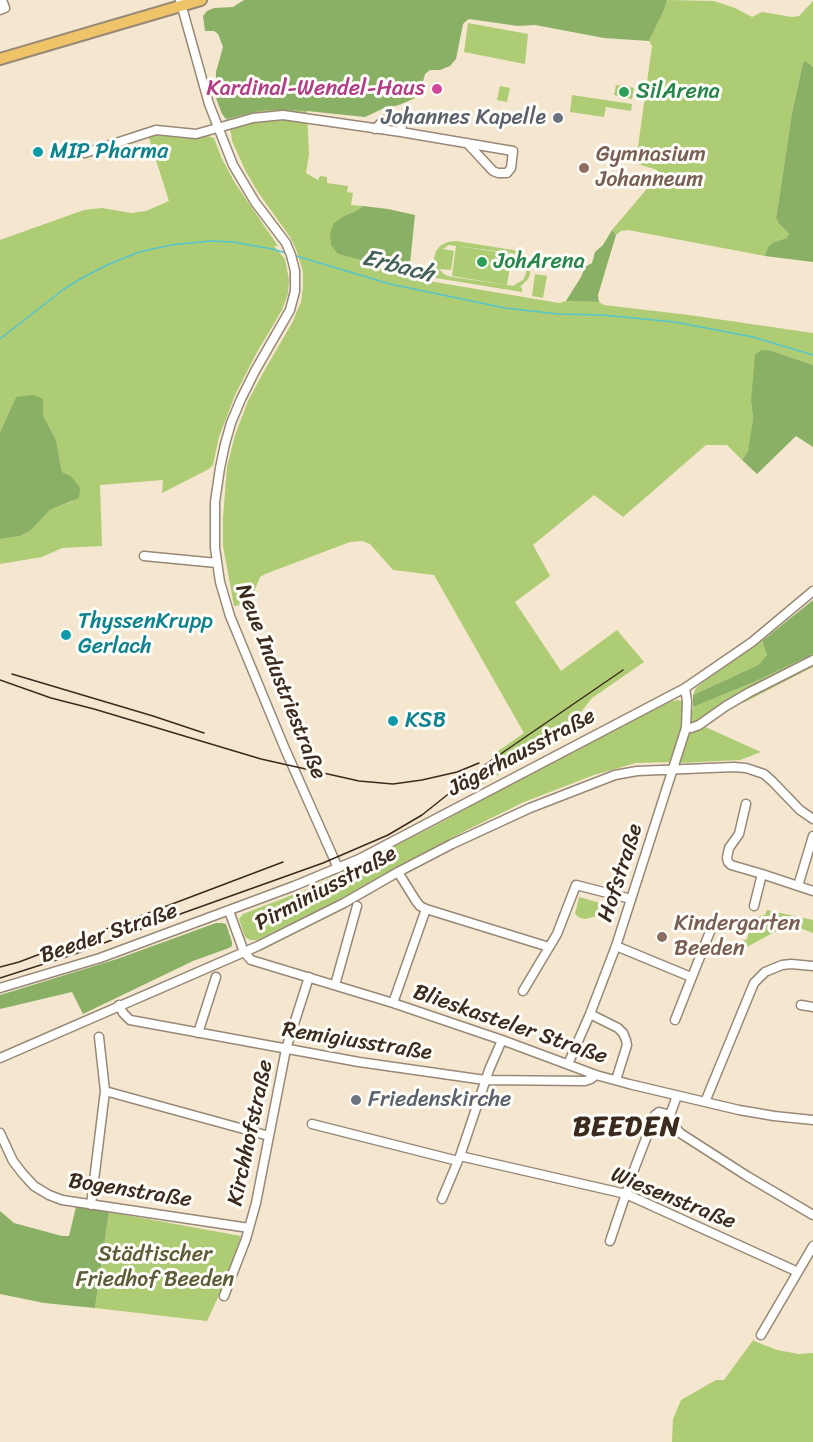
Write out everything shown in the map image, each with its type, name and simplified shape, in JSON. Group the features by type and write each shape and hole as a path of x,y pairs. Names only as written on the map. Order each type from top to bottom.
{"main road":[{"path":"0,59 181,3 201,0"}],"street":[{"path":"0,10 4,8 2,0"},
{"name":"Neue Industriestraße","path":"181,3 217,128 233,165 255,202 288,248 293,261 296,282 290,310 241,399 225,444 215,502 217,563 223,594 244,651 338,868"},
{"path":"85,153 156,130 196,134 253,118 283,116 401,132 467,143 513,152 511,168 507,173 498,173 488,167 467,143"},
{"path":"375,129 392,116 400,120 401,132"},
{"path":"144,556 217,563"},
{"name":"Jägerhausstraße","path":"229,911 338,868 685,688 752,642 813,591"},
{"path":"686,728 699,725 742,697 813,660"},
{"name":"Hofstraße","path":"568,1064 616,946 673,770 686,728 685,688"},
{"name":"Pirminiusstraße","path":"0,1058 279,936 452,844 530,808 626,772 734,767 754,770 764,774 800,810 813,819"},
{"path":"746,804 739,834 729,848 728,862 731,865 813,891"},
{"path":"798,886 813,836"},
{"path":"398,872 416,901 426,909 549,947"},
{"path":"754,906 762,874"},
{"path":"523,991 562,922 576,885 631,899"},
{"path":"335,985 357,906"},
{"path":"393,1003 426,909"},
{"path":"229,911 244,952"},
{"name":"Beeder Straße","path":"0,988 100,958 229,911"},
{"path":"675,1020 711,929"},
{"path":"616,946 691,977"},
{"name":"Blieskasteler Straße","path":"244,952 251,960 393,1003 596,1075 705,1102 774,1116 813,1120"},
{"path":"705,1102 754,983 765,972 782,965 813,966"},
{"path":"198,1033 216,977"},
{"name":"Kirchhofstraße","path":"224,1296 246,1239 256,1203 286,1049 309,977"},
{"name":"Remigiusstraße","path":"119,1005 130,1020 359,1062 485,1080 585,1081 596,1075"},
{"path":"801,1005 813,1007"},
{"path":"590,1014 618,1028 626,1040 627,1045 616,1080"},
{"path":"91,1205 105,1091 99,1037"},
{"path":"442,1199 502,1040"},
{"path":"105,1091 269,1136"},
{"path":"677,1096 670,1115 672,1123 680,1133 813,1215"},
{"path":"610,1241 655,1115 660,1112 670,1115"},
{"name":"Wiesenstraße","path":"312,1124 626,1194 798,1272"},
{"name":"Bogenstraße","path":"0,1133 14,1161 34,1186 62,1200 249,1228"},
{"path":"762,1335 813,1246"}],"green space":[{"path":"244,0 667,0 649,41 604,38 535,25 518,26 469,19 463,24 456,59 450,66 440,70 430,70 425,74 420,93 399,105 382,109 365,117 275,110 226,119 216,98 216,72 223,47 218,34 214,31 205,31 203,16 214,8 233,7"},
{"path":"667,0 714,1 752,17 762,12 799,16 813,1 813,67 806,61 803,63 792,113 776,217 780,225 789,232 788,238 772,243 765,256 628,230 616,235 612,230 658,174 657,170 638,164 636,161 652,46 649,41"},
{"path":"468,23 528,34 525,64 464,52"},
{"path":"806,61 813,67 813,262 765,256 772,243 787,238 789,233 776,218 792,113 803,63"},
{"name":"SilArena","path":"616,85 634,88 632,99 614,95"},
{"path":"500,86 510,88 507,102 497,100"},
{"path":"572,95 632,104 631,111 606,107 604,117 570,112"},
{"path":"275,110 307,111 309,154 306,173 318,180 320,176 327,177 327,183 348,186 347,192 353,193 351,205 363,206 346,215 338,254 409,273 417,279 559,303 566,301 599,302 604,305 813,333 813,365 772,351 751,401 753,419 751,437 748,451 742,460 727,445 706,445 623,517 594,495 533,545 550,576 515,602 561,671 617,630 644,662 592,698 577,717 577,728 476,788 473,779 495,763 491,756 524,733 434,575 393,570 370,544 362,541 350,542 265,574 260,577 250,602 234,606 223,546 227,467 235,435 248,401 292,323 301,302 303,272 290,237 246,172 232,141 226,119"},
{"path":"159,132 193,139 208,136 214,138 235,183 278,246 274,246 285,259 289,280 288,294 282,310 235,395 219,437 213,465 209,469 162,493 163,480 100,485 102,546 62,548 42,557 0,564 0,539 20,536 30,531 50,510 73,501 71,476 62,472 56,440 43,415 16,397 0,432 0,240 84,210 102,208 131,213 146,211 169,201 149,138"},
{"path":"363,206 415,215 409,273 338,254 331,245 330,234 334,223"},
{"path":"612,230 616,235 598,295 599,302 566,301 585,267 592,263 595,252 603,245"},
{"path":"456,241 520,253 530,267 528,279 520,287 522,292 417,275 418,271 439,275 433,262 436,251 448,242","holes":["449,245 512,253 524,261 526,267 523,280 513,286 452,277 445,275 439,269 451,270 454,251 443,249"]},
{"name":"JohArena","path":"456,246 512,254 507,285 452,276"},
{"path":"535,274 547,276 543,298 532,296"},
{"path":"761,350 772,351 813,365 813,447 796,436 757,474 742,460 748,451 753,419 751,401 755,355"},
{"path":"33,395 43,399 43,415 56,440 62,472 71,476 80,488 79,498 50,510 30,531 20,536 0,539 0,432 16,397"},
{"path":"813,600 813,654 693,707 693,695 758,665 767,655 762,641"},
{"path":"762,641 767,655 758,665 693,695 702,683"},
{"path":"813,654 813,667 745,702 733,705 703,726 761,752 740,760 679,763 689,732 693,707"},
{"path":"678,700 685,705 685,711 670,762 636,763 594,775 524,802 465,831 331,904 257,940 245,937 239,919 243,914 308,889 369,859 442,822 542,766"},
{"path":"579,897 600,903 597,916 585,919 575,914"},
{"path":"767,910 813,920 813,933 793,926 787,927 734,954 728,949 747,939 753,918 765,915"},
{"path":"216,923 226,924 232,946 193,961 83,1014 72,992 0,1009 0,995 117,959"},
{"path":"76,1207 109,1212 95,1308 44,1303 0,1294 0,1211 14,1223 69,1236"},
{"name":"Städtischer Friedhof Beeden","path":"109,1212 241,1236 227,1278 207,1321 95,1308"},
{"path":"754,1339 754,1341 777,1350 799,1354 813,1353 813,1442 672,1442 673,1419 681,1400 716,1380 724,1380"}],"waterway":[{"name":"Erbach","path":"0,339 64,289 107,265 139,252 171,245 211,241 233,242 286,253"},
{"name":"Erbach","path":"293,255 390,284 505,308 675,322 753,337 813,355"}],"railway":[{"path":"0,978 75,954 323,863 388,835 422,815 486,764 623,670"},
{"path":"12,674 204,733"},
{"path":"0,680 51,698 261,759 359,781 393,784 422,780 457,772 479,763"},
{"path":"0,967 19,962 283,862"}],"place":[{"name":"Kardinal-Wendel-Haus","path":"437,89"},
{"name":"SilArena","path":"624,92"},
{"name":"Johannes Kapelle","path":"558,118"},
{"name":"MIP Pharma","path":"38,152"},
{"name":"Gymnasium Johanneum","path":"584,168"},
{"name":"JohArena","path":"482,262"},
{"name":"ThyssenKrupp Gerlach","path":"66,635"},
{"name":"KSB","path":"393,721"},
{"name":"Kindergarten Beeden","path":"662,937"},
{"name":"Friedenskirche","path":"356,1100"}],"district":[{"name":"BEEDEN","path":"627,1128"}]}
